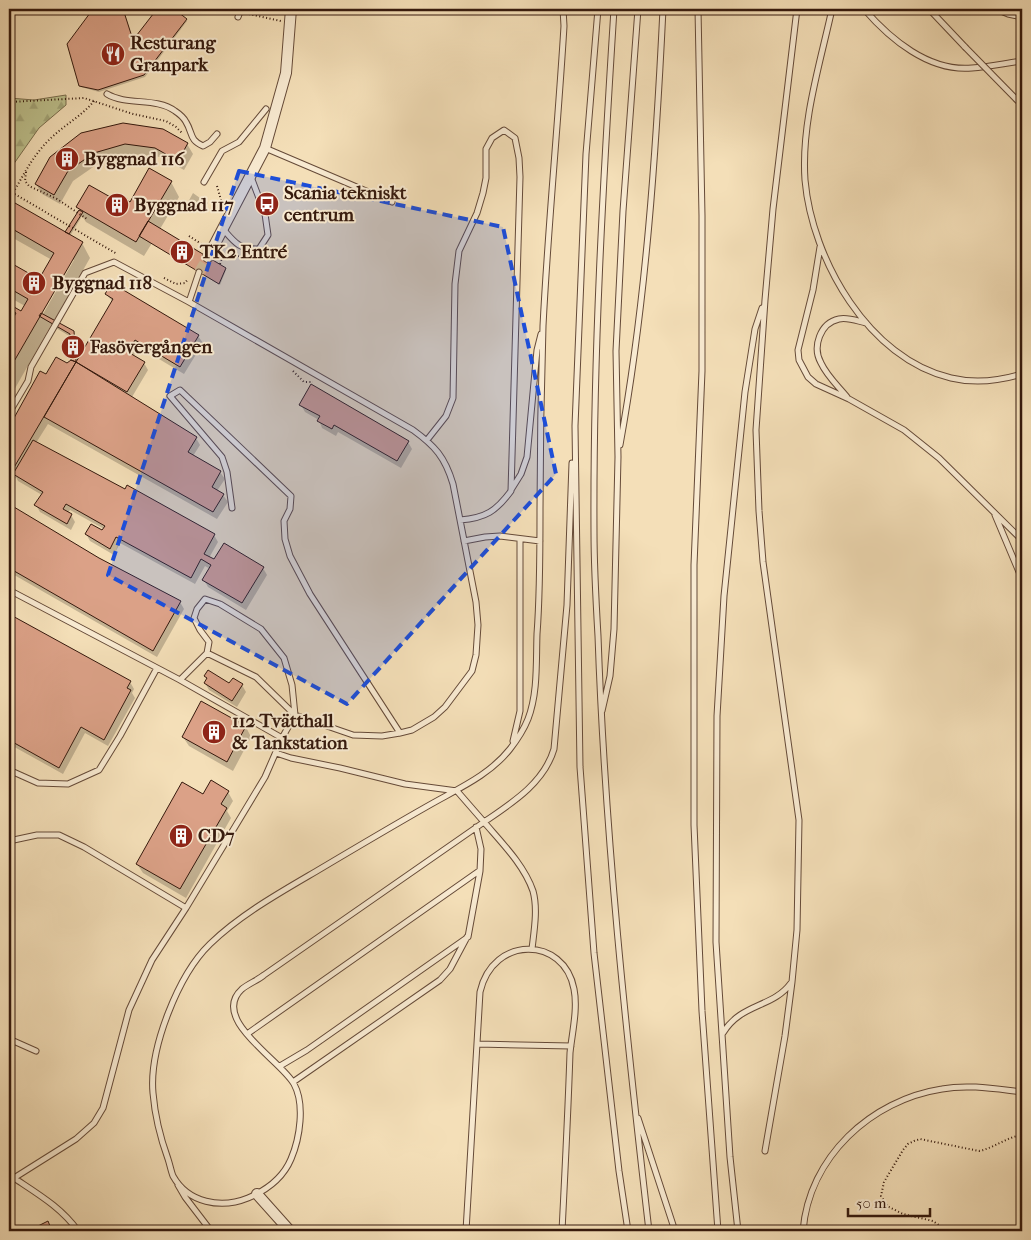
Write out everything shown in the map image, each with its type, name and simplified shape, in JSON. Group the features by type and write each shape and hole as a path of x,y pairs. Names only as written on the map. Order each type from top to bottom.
{"street":[{"path":"208,257 265,148 286,74 291,9"},
{"path":"257,1194 290,1231"}],"lane":[{"path":"211,1231 185,1197 174,1178 158,1132 152,1073 163,1026 179,987 206,948 238,920 284,890 481,776 512,746 528,720 535,690 540,602 544,325 564,26 563,9"},
{"path":"174,1178 194,1197 210,1203 230,1204 257,1194 281,1176 294,1152 300,1104 293,1082 280,1066 264,1053 238,1022 234,1013 234,1002 243,988 264,976 510,805 531,786 549,764 554,749 567,605 570,493 575,426 586,154 598,9"},
{"path":"614,9 598,297 594,418 594,535 600,718 610,861 649,1231"},
{"path":"600,718 610,676 614,628 618,457 617,342 623,210 638,9"},
{"path":"618,457 631,384 654,166 663,9"},
{"path":"698,9 702,216 702,371 694,565 694,824 702,1011 718,1231"},
{"path":"765,1151 785,1036 792,982 797,930 799,820 763,562 756,430 773,209 797,9"},
{"path":"832,9 810,106 806,136 805,179 808,200 820,247 838,283 866,323 908,360 953,379 988,382 1022,374"},
{"path":"864,9 883,30 900,43 914,52 945,66 972,68 1022,60"},
{"path":"929,9 1022,105"},
{"path":"996,9 1022,17"},
{"path":"106,94 114,98 155,104 173,110 186,122 196,143 203,146 210,142 217,134"},
{"path":"204,182 222,151 239,142 266,109"},
{"path":"426,440 446,416 453,398 455,284 459,251 477,213 483,193 486,178 486,148 492,138 504,130 514,138 519,158 520,177 511,491"},
{"path":"265,148 392,202"},
{"path":"224,229 233,241 247,250 259,249 268,235 265,214 251,177"},
{"path":"820,247 811,298 799,340 798,360 808,377 816,384 850,399 904,430 939,458 1022,540"},
{"path":"9,413 28,380 31,367 85,273 114,262 189,302 413,430 426,440 443,458 448,468 460,520 476,602 478,625 476,655 472,671 445,707 434,717 412,730 400,733 382,736 353,735 296,714 256,677 207,653"},
{"path":"189,302 199,272"},
{"path":"738,1231 730,1157 716,942 715,788 720,660 730,535 745,392 756,329 765,300"},
{"path":"850,399 829,376 820,362 817,344 824,328 831,322 839,319 851,319 866,323"},
{"path":"460,520 484,516 499,506 521,474 527,458 537,350 544,325"},
{"path":"232,508 227,472 222,457 170,396 180,390 291,496 290,509 284,521 285,539 290,556 310,594 400,733"},
{"path":"575,426 580,768 585,857 619,1171 628,1231"},
{"path":"994,513 1022,579"},
{"path":"464,541 500,536 540,541"},
{"path":"512,746 520,711 520,539"},
{"path":"9,590 180,680 282,738"},
{"path":"78,1231 70,1220 57,1208 12,1179 76,1139 99,1116 108,1093 129,1010 152,960 186,908 265,777 282,738 296,714 292,685 284,658 260,629 220,604 205,599 197,609 194,618 209,642 207,653 180,680"},
{"path":"9,770 38,784 68,784 98,770 120,736 157,668"},
{"path":"276,753 405,784 457,791 514,857 524,872 533,892 534,926 532,949"},
{"path":"293,1082 440,980 450,969 468,937 480,871 480,849 476,827"},
{"path":"9,841 37,835 59,835 84,847 186,908"},
{"path":"247,1034 480,871"},
{"path":"280,1066 307,1050 468,937"},
{"path":"466,1231 482,980 488,969 497,960 507,953 519,949 532,949 556,959 570,976 574,988 575,1000 562,1231"},
{"path":"722,1033 742,1012 777,997 792,982"},
{"path":"9,1039 36,1051"},
{"path":"477,1044 571,1046"},
{"path":"803,1231 808,1202 824,1166 847,1137 874,1115 908,1097 944,1088 983,1088 1022,1092"},
{"path":"635,1107 675,1231"}],"path":[{"path":"240,12 281,21"},
{"path":"9,102 84,98 133,114 166,121 176,127 182,134"},
{"path":"13,193 36,153 51,138 86,111 94,100"},
{"path":"26,170 25,181 29,186 57,199 87,219"},
{"path":"217,186 222,203"},
{"path":"117,254 124,258"},
{"path":"164,278 176,284 185,283 190,277"},
{"path":"947,1231 933,1221 895,1211 883,1200 882,1189 884,1182 903,1150 908,1144 920,1140 979,1151 988,1149 1014,1136 1022,1135"}],"highlighted area":[{"path":"239,171 503,227 556,474 347,704 108,575"}],"green space":[{"path":"66,95 66,105 39,128 13,165 9,167 9,98 34,100"}],"building":[{"path":"93,9 126,9 124,12 133,40 157,9 174,9 187,19 144,75 98,90 79,86 67,44"},
{"name":"Byggnad 116","path":"123,123 163,129 188,143 178,161 155,148 125,144 94,153 68,171 54,195 35,184 50,157 81,133"},
{"name":"Byggnad 117","path":"149,168 172,181 136,242 76,207 89,185 121,203 125,199 130,202"},
{"name":"Byggnad 118","path":"15,203 83,242 9,370 9,326 16,313 9,309 9,304 21,311 28,299 9,288 9,262 39,279 54,253 9,227 9,214"},
{"path":"79,210 83,212 69,234 65,232"},
{"name":"TK2 Entré","path":"148,221 226,268 219,284 139,236"},
{"path":"115,285 199,335 180,367 135,340 128,352 145,362 127,392 76,362 113,299 105,294 108,289 111,291"},
{"name":"Fasövergången","path":"41,313 74,331 76,362 71,360 70,334 39,316"},
{"path":"56,357 67,363 71,360 76,362 9,476 9,427 40,371 46,374"},
{"path":"76,362 197,437 188,452 221,471 212,487 224,494 213,512 44,417"},
{"path":"311,384 409,441 397,461 334,425 332,429 317,421 320,416 299,405"},
{"path":"33,440 125,489 127,485 215,534 204,554 214,559 224,543 264,567 242,603 202,580 211,565 201,559 191,578 116,537 110,549 85,534 91,524 102,530 105,526 66,504 63,509 72,514 67,524 34,505 43,492 13,474"},
{"path":"9,504 99,558 181,601 153,651 9,568"},
{"path":"9,614 131,681 127,688 131,690 104,740 81,727 59,768 9,740"},
{"path":"208,670 229,683 233,678 243,684 232,701 204,683 207,678 204,676"},
{"name":"112 Tvätthall & Tankstation","path":"201,701 246,726 227,762 182,737"},
{"name":"CD7","path":"211,780 229,791 221,804 227,808 180,889 136,864 182,782 203,794"},
{"path":"48,1221 52,1231 28,1231"}],"tunnel":[{"path":"199,272 208,257"}],"place":[{"name":"Resturang Granpark","path":"113,54"},
{"name":"Byggnad 116","path":"67,159"},
{"name":"Scania tekniskt centrum","path":"267,204"},
{"name":"Byggnad 117","path":"117,205"},
{"name":"TK2 Entré","path":"182,252"},
{"name":"Byggnad 118","path":"34,283"},
{"name":"Fasövergången","path":"73,347"},
{"name":"112 Tvätthall & Tankstation","path":"214,732"},
{"name":"CD7","path":"181,836"}]}
